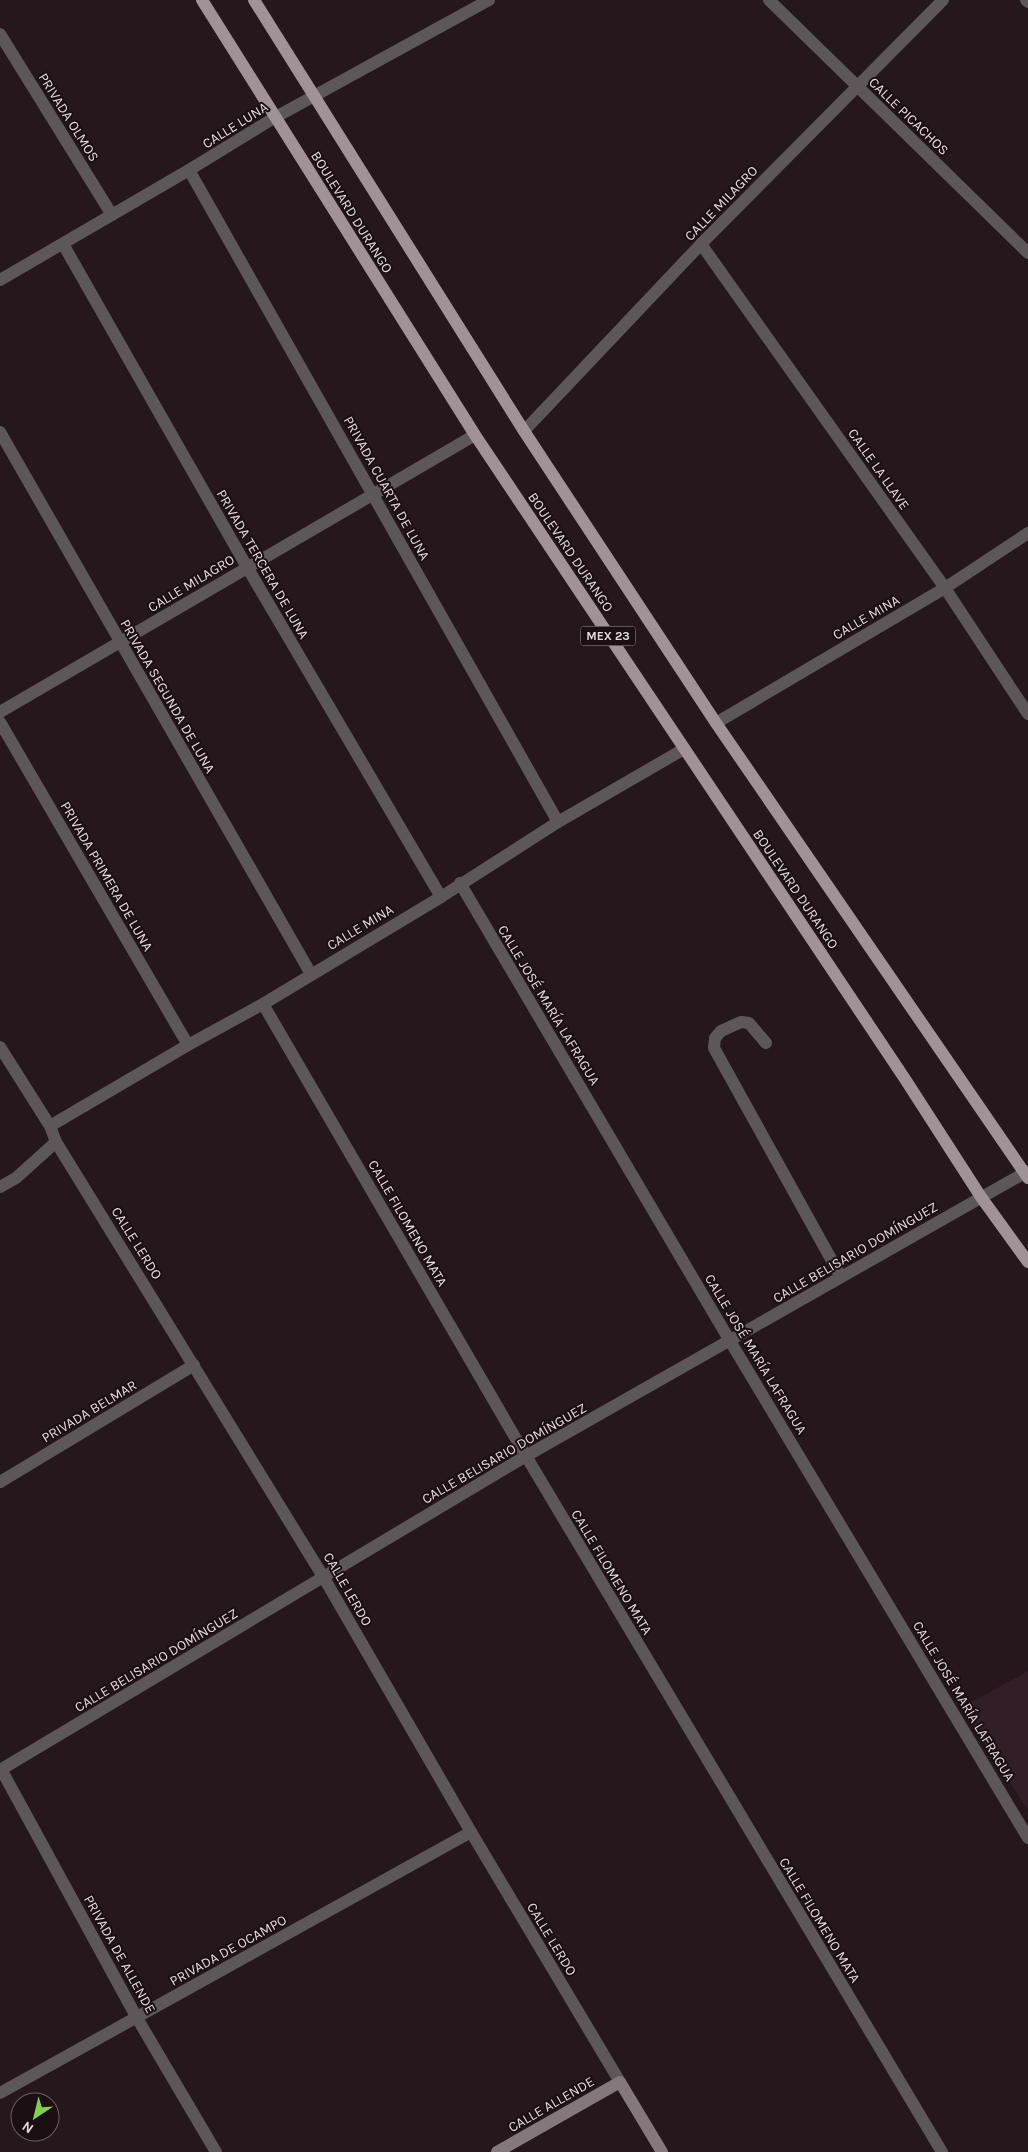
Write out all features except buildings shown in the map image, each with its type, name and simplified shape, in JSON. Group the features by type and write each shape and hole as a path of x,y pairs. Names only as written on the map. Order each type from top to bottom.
{"main road":[{"name":"BOULEVARD DURANGO","path":"202,0 274,118 475,435 905,1079 981,1197 1028,1262"},
{"name":"BOULEVARD DURANGO","path":"254,0 524,431 716,723 1027,1174"},
{"name":"CALLE ALLENDE","path":"497,2152 620,2082"},
{"name":"CALLE LERDO","path":"620,2082 662,2152"}],"street":[{"name":"CALLE LUNA","path":"0,280 189,170 274,118 489,0"},
{"name":"CALLE PICACHOS","path":"769,0 1028,253"},
{"name":"CALLE MILAGRO","path":"524,431 701,244 943,0"},
{"name":"PRIVADA OLMOS","path":"0,34 112,215"},
{"name":"PRIVADA CUARTA DE LUNA","path":"189,170 558,822"},
{"name":"PRIVADA TERCERA DE LUNA","path":"63,244 247,567 440,897"},
{"name":"CALLE LA LLAVE","path":"701,244 945,588 1028,714"},
{"name":"PRIVADA SEGUNDA DE LUNA","path":"0,432 311,974"},
{"name":"CALLE MILAGRO","path":"0,712 475,435"},
{"name":"CALLE MINA","path":"716,723 945,588 1028,533"},
{"name":"PRIVADA PRIMERA DE LUNA","path":"0,722 188,1044"},
{"name":"CALLE MINA","path":"50,1126 188,1044 263,1004 440,897 558,822 684,749"},
{"name":"CALLE JOSÉ MARÍA LAFRAGUA","path":"460,883 730,1341 1028,1838"},
{"name":"CALLE FILOMENO MATA","path":"263,1004 526,1456 942,2152"},
{"path":"766,1043 749,1023 741,1022 721,1031 715,1038 714,1048 841,1277"},
{"name":"CALLE LERDO","path":"0,1047 50,1126 56,1142 324,1578 471,1832 620,2082"},
{"path":"0,1187 16,1178 56,1142"},
{"name":"CALLE BELISARIO DOMÍNGUEZ","path":"0,1769 324,1578 526,1456 981,1197 1027,1174"},
{"name":"PRIVADA BELMAR","path":"0,1482 194,1365"},
{"name":"PRIVADA DE ALLENDE","path":"0,1769 137,2018 216,2152"},
{"name":"PRIVADA DE OCAMPO","path":"0,2093 471,1832"}],"shaded area":[{"path":"1028,1671 1028,1810 961,1708"}]}
